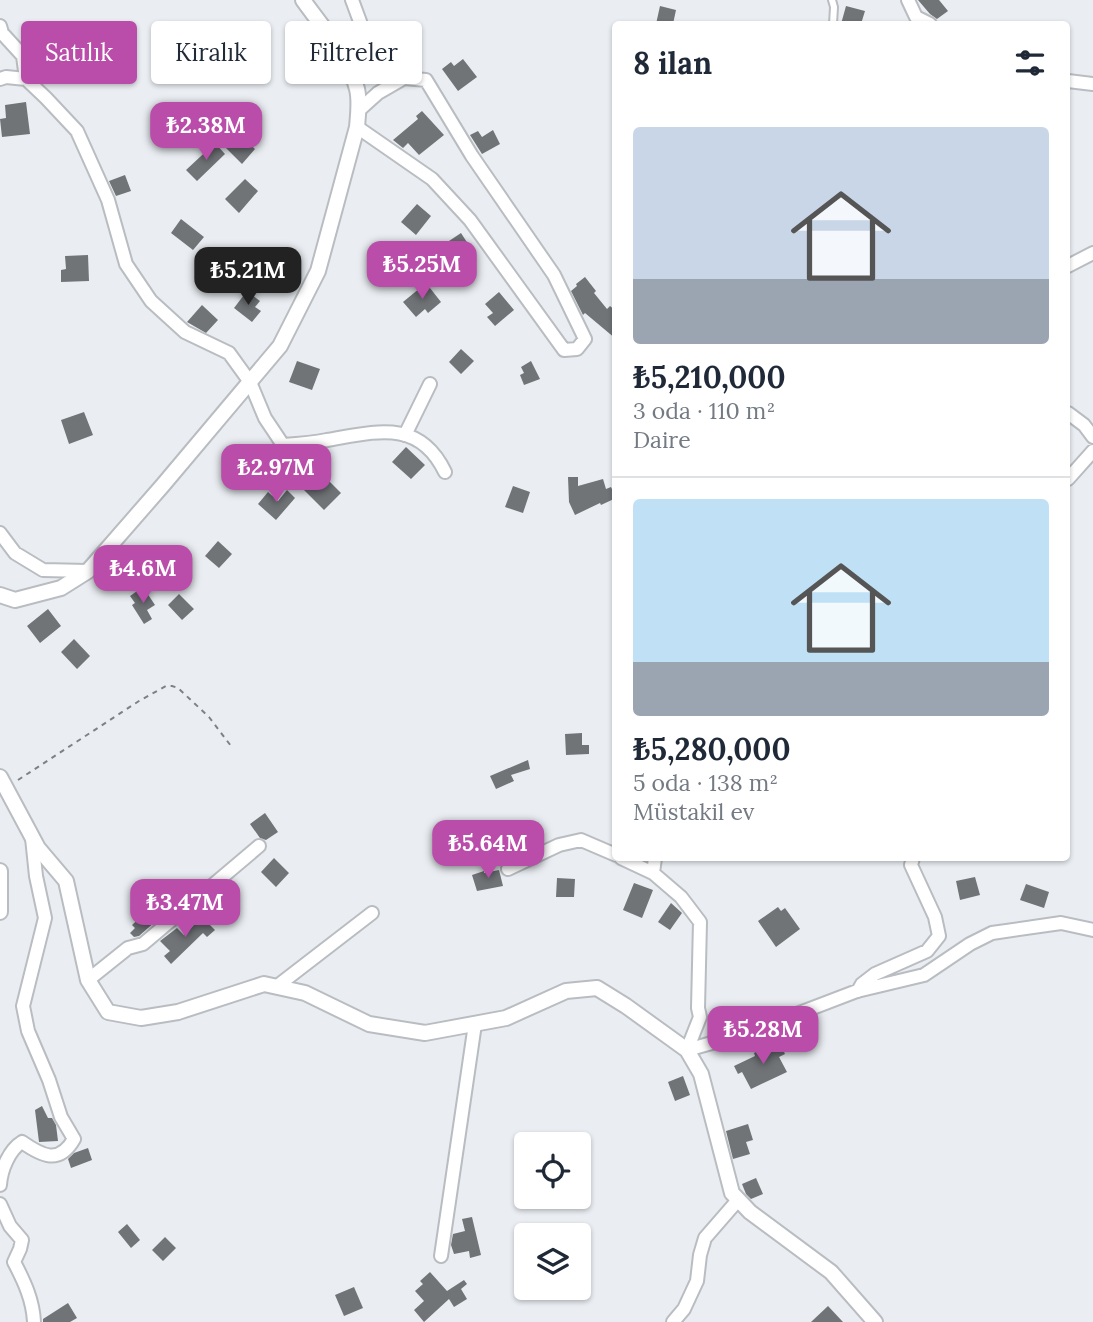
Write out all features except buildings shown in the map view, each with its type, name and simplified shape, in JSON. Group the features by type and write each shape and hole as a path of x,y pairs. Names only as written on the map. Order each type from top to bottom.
{"street":[{"path":"303,0 317,21"},
{"path":"352,0 360,21"},
{"path":"908,0 916,17 924,21"},
{"path":"0,26 2,33 21,54"},
{"path":"0,79 21,78"},
{"path":"357,127 432,179 470,220 564,350 578,349 585,340 554,275 472,156 426,80 404,78 378,93 358,111"},
{"path":"1070,81 1093,84"},
{"path":"31,84 77,131 108,200 126,264 150,301 185,332 229,353 250,382 265,418 283,445 394,431 419,440 439,459 445,472"},
{"path":"0,595 15,600 61,588 88,571 280,346 318,271 357,127 355,84"},
{"path":"1070,266 1093,253"},
{"path":"405,435 430,384"},
{"path":"1070,414 1084,425 1093,438"},
{"path":"1070,477 1093,451"},
{"path":"0,533 15,553 43,570 88,571"},
{"path":"3,783 38,848 66,881 88,980 108,1012 141,1018 178,1013 264,984 304,993 369,1024 425,1033 506,1018 566,991 597,988 687,1050 701,1074 732,1194 750,1213 831,1272 875,1322"},
{"path":"0,1185 14,1147 22,1142 39,1154 57,1156 68,1150 74,1139 61,1117 28,1031 23,1006 45,918 36,876 32,837"},
{"path":"508,869 559,845 581,840 612,853"},
{"path":"88,980 128,948 143,944 259,846"},
{"path":"627,861 653,873 681,897 700,922 700,1017 687,1050"},
{"path":"653,873 655,861"},
{"path":"857,991 875,974 927,951 939,936 936,917 911,865 912,861"},
{"path":"0,871 0,912"},
{"path":"276,987 372,913"},
{"path":"687,1050 747,1032 857,991 924,975 970,944 992,933 1061,923 1093,930"},
{"path":"442,1256 475,1024"},
{"path":"673,1322 684,1308 697,1281 705,1238 738,1200"},
{"path":"0,1204 10,1226 22,1240 14,1262 25,1283 34,1322"}],"lane":[{"path":"832,0 832,21"}],"path":[{"path":"3,783 166,686 178,688 209,717 231,746"}]}
